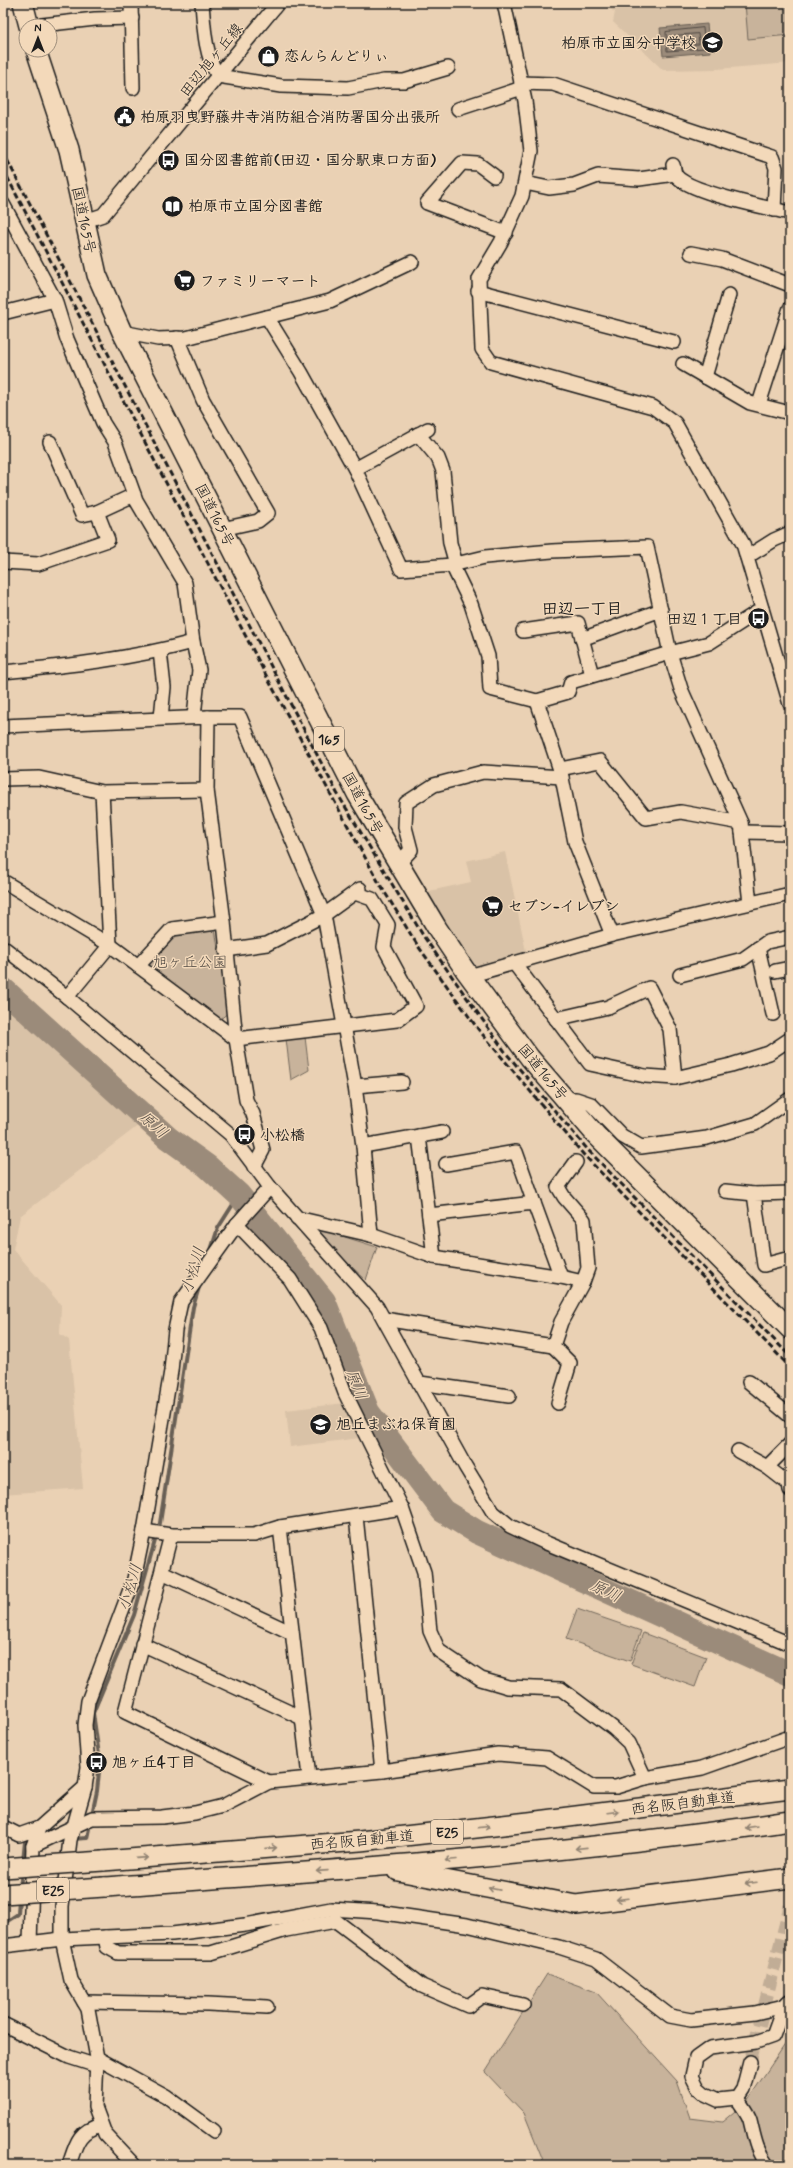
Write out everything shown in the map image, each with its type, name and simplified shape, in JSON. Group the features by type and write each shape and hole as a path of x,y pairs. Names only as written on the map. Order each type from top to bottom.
{"highway":[{"path":"23,3 27,18"},
{"name":"国道165号","path":"39,58 69,150 96,275 122,332 357,794 437,928 469,976 530,1058 596,1135 787,1321"},
{"name":"西名阪自動車道","path":"3,1868 367,1840 529,1822 790,1789"},
{"name":"西名阪自動車道","path":"3,1894 376,1867 542,1852 705,1834 790,1821"},
{"path":"376,1867 576,1905 790,1878"}],"street":[{"path":"131,3 133,88"},
{"path":"202,3 204,35 212,67 218,76 281,86 348,88 384,81 404,81 448,68"},
{"name":"田辺旭ヶ丘線","path":"85,221 103,215 278,3"},
{"path":"504,3 522,86 532,150 522,196 506,233 479,280 478,291 482,349 491,362 652,407 675,423 743,544 790,704"},
{"path":"58,23 95,19 132,18"},
{"path":"458,109 522,86 552,84 772,157 776,168 774,210"},
{"path":"494,176 478,164 462,163 427,203 506,233"},
{"path":"525,182 549,188 574,185 598,176 639,180 674,170 714,196 790,213"},
{"path":"3,204 55,300 68,339 103,423 115,442 134,495 185,583 193,642 199,670 194,716"},
{"path":"691,253 722,259 790,286"},
{"path":"122,332 158,339 186,338 330,301 412,262"},
{"path":"478,291 674,342"},
{"path":"705,377 729,295"},
{"path":"3,313 55,300"},
{"path":"759,404 790,308"},
{"path":"267,317 301,372 355,469 401,569 454,564 485,557 646,547 670,653 681,689 741,827 750,903"},
{"path":"178,338 203,400 268,513 258,520 222,529"},
{"path":"683,364 750,402 790,413"},
{"path":"355,469 423,431 438,458 443,471 450,543 454,564 471,604 488,656 490,689 538,702 568,692 571,682 710,643 762,609"},
{"path":"50,442 82,516 96,512 134,495"},
{"path":"3,562 38,564 108,540 96,512"},
{"path":"747,557 774,540 790,533"},
{"path":"582,639 661,610"},
{"path":"523,631 578,623 592,675"},
{"path":"3,672 73,665 160,651 193,642"},
{"path":"160,651 164,687 161,718"},
{"path":"538,702 561,773 575,842 612,935"},
{"path":"3,726 194,716 240,717 324,915 355,1086 363,1146 371,1235"},
{"path":"208,717 207,790 224,922 236,1039 246,1100 253,1114 263,1150 254,1167"},
{"path":"399,863 411,850 405,827 406,803 434,786 483,772 561,773 600,761 646,818 681,812 741,827 790,833"},
{"path":"3,779 39,778 102,792 207,790"},
{"path":"67,997 110,945 102,792"},
{"path":"3,881 110,945 236,1039 397,1020 416,1006 384,947 388,925 372,899 358,891 324,915 267,944 226,950"},
{"path":"469,976 612,935 790,894"},
{"path":"138,966 172,929 224,922"},
{"path":"680,975 743,959 767,942 790,937"},
{"path":"3,947 67,997 231,1135 254,1167 266,1191 297,1218 377,1308 420,1382 465,1466 493,1512 510,1526 790,1644"},
{"path":"758,948 773,1014"},
{"path":"514,963 590,1064 645,1076 675,1078 731,1065 769,1053 790,1039"},
{"path":"775,971 790,968"},
{"path":"556,1019 608,1007 649,988 670,1029 675,1078"},
{"path":"355,1086 402,1082"},
{"path":"565,1099 576,1099 591,1104 622,1136 641,1146 707,1138 755,1124 790,1099"},
{"path":"363,1146 442,1132"},
{"path":"419,1136 434,1258"},
{"path":"446,1164 516,1152 560,1277"},
{"path":"553,1346 561,1322 583,1282 588,1268 584,1220 564,1197 558,1187 576,1162"},
{"path":"134,2165 105,2134 95,2107 97,2062 88,2009 71,1980 62,1939 62,1906 70,1840 85,1787 88,1767 85,1725 88,1701 134,1579 144,1531 171,1371 175,1330 181,1302 239,1221 266,1191"},
{"path":"725,1191 754,1194 790,1193"},
{"path":"754,1194 764,1264 790,1258"},
{"path":"429,1215 534,1203"},
{"path":"297,1218 371,1235 434,1258 560,1277 583,1282"},
{"path":"239,1221 290,1279 321,1328 345,1393 402,1508 424,1572 430,1631 439,1651 481,1679 508,1687 561,1689 613,1728 629,1743 645,1778"},
{"path":"384,1319 553,1346 570,1363 558,1403"},
{"path":"420,1382 509,1396"},
{"path":"749,1382 790,1416"},
{"path":"767,1467 790,1444"},
{"path":"738,1451 767,1467 789,1484 790,1490"},
{"path":"144,1531 171,1535 254,1534 280,1528 402,1508"},
{"path":"356,1516 382,1770"},
{"path":"280,1528 309,1777"},
{"path":"171,1535 125,1712 270,1782"},
{"path":"162,1572 292,1633"},
{"path":"142,1644 302,1718"},
{"path":"33,1846 92,1818 162,1817 195,1813 223,1806 270,1782 382,1770 498,1754 547,1758 594,1787 616,1787 645,1778 702,1768 790,1737"},
{"path":"3,1827 19,1835 39,1828 85,1787"},
{"path":"30,1943 33,1846 39,1828"},
{"path":"3,1946 62,1939 172,1934 245,1925 331,1909 378,1912 467,1925 559,1947 596,1959 670,2016 691,2020 755,2013 787,2003"},
{"path":"105,1937 106,1947 118,1953 211,1953 286,1930 336,1921 422,1986 468,2006 482,1996 524,2004"},
{"path":"84,2002 208,2004 268,2007"},
{"path":"737,2098 718,2100 705,2094 698,2088 692,2076 696,2058 710,2048 756,2042 773,2036 787,2003"},
{"path":"3,2024 69,2056 97,2062 166,2096 214,2131"},
{"path":"737,2098 743,2088 750,2062"},
{"path":"737,2098 750,2119 752,2135 762,2158 767,2165"},
{"path":"69,2165 77,2142 88,2128 101,2125"}],"shaded area":[{"name":"柏原市立国分中学校","path":"600,3 790,3 790,63 717,69 663,70 613,22 615,12"},
{"path":"505,852 527,956 475,970 425,892 471,882 466,861"},
{"path":"3,999 139,1125 20,1216 13,1249 61,1305 60,1334 69,1340 83,1488 3,1494"},
{"name":"旭丘まぶね保育園","path":"345,1403 360,1438 290,1447 286,1410"},
{"path":"3,1678 7,1679 3,1748"}],"green space":[{"path":"745,3 790,3 790,35 748,39"},
{"name":"旭ヶ丘公園","path":"215,929 228,1013 219,1020 150,969 149,964 167,939 175,934"},
{"path":"305,1037 309,1070 291,1080 286,1039"},
{"path":"319,1229 377,1247 366,1280 316,1234"},
{"path":"577,1609 641,1631 630,1661 566,1639"},
{"path":"643,1633 706,1657 695,1687 631,1664"},
{"path":"547,1974 596,1992 677,2081 690,2118 722,2122 747,2101 790,2037 790,2165 545,2165 524,2113 485,2072"}],"water":[{"path":"707,24 710,52 663,56 660,28"}],"waterway":[{"name":"原川","path":"3,989 168,1138 207,1166 239,1195 324,1301 368,1412 443,1511 477,1532 790,1674"},
{"name":"小松川","path":"210,1253 218,1228 239,1195"},
{"name":"小松川","path":"57,1840 87,1838 97,1791 100,1762 93,1713 134,1615 160,1523 193,1307 200,1284"},
{"name":"小松川","path":"23,1862 25,1842 32,1842"},
{"name":"小松川","path":"20,1887 22,1872"},
{"name":"小松川","path":"3,1924 18,1914 19,1898"}],"tunnel":[{"path":"750,2062 790,1906"}],"railway":[{"path":"3,152 337,793 424,937 506,1053 588,1150 790,1356"},
{"path":"3,169 269,681 379,883 418,946 478,1029 583,1154 790,1367"}],"place":[{"name":"柏原市立国分中学校","path":"712,43"},
{"name":"恋んらんどりぃ","path":"268,56"},
{"name":"柏原羽曳野藤井寺消防組合消防署国分出張所","path":"125,117"},
{"name":"国分図書館前(田辺・国分駅東口方面)","path":"168,160"},
{"name":"柏原市立国分図書館","path":"173,206"},
{"name":"ファミリーマート","path":"185,281"},
{"name":"田辺１丁目","path":"758,619"},
{"name":"セブン-イレブン","path":"492,906"},
{"name":"小松橋","path":"244,1135"},
{"name":"旭丘まぶね保育園","path":"321,1424"},
{"name":"旭ヶ丘4丁目","path":"97,1762"}],"district":[{"name":"田辺一丁目","path":"582,608"}]}
